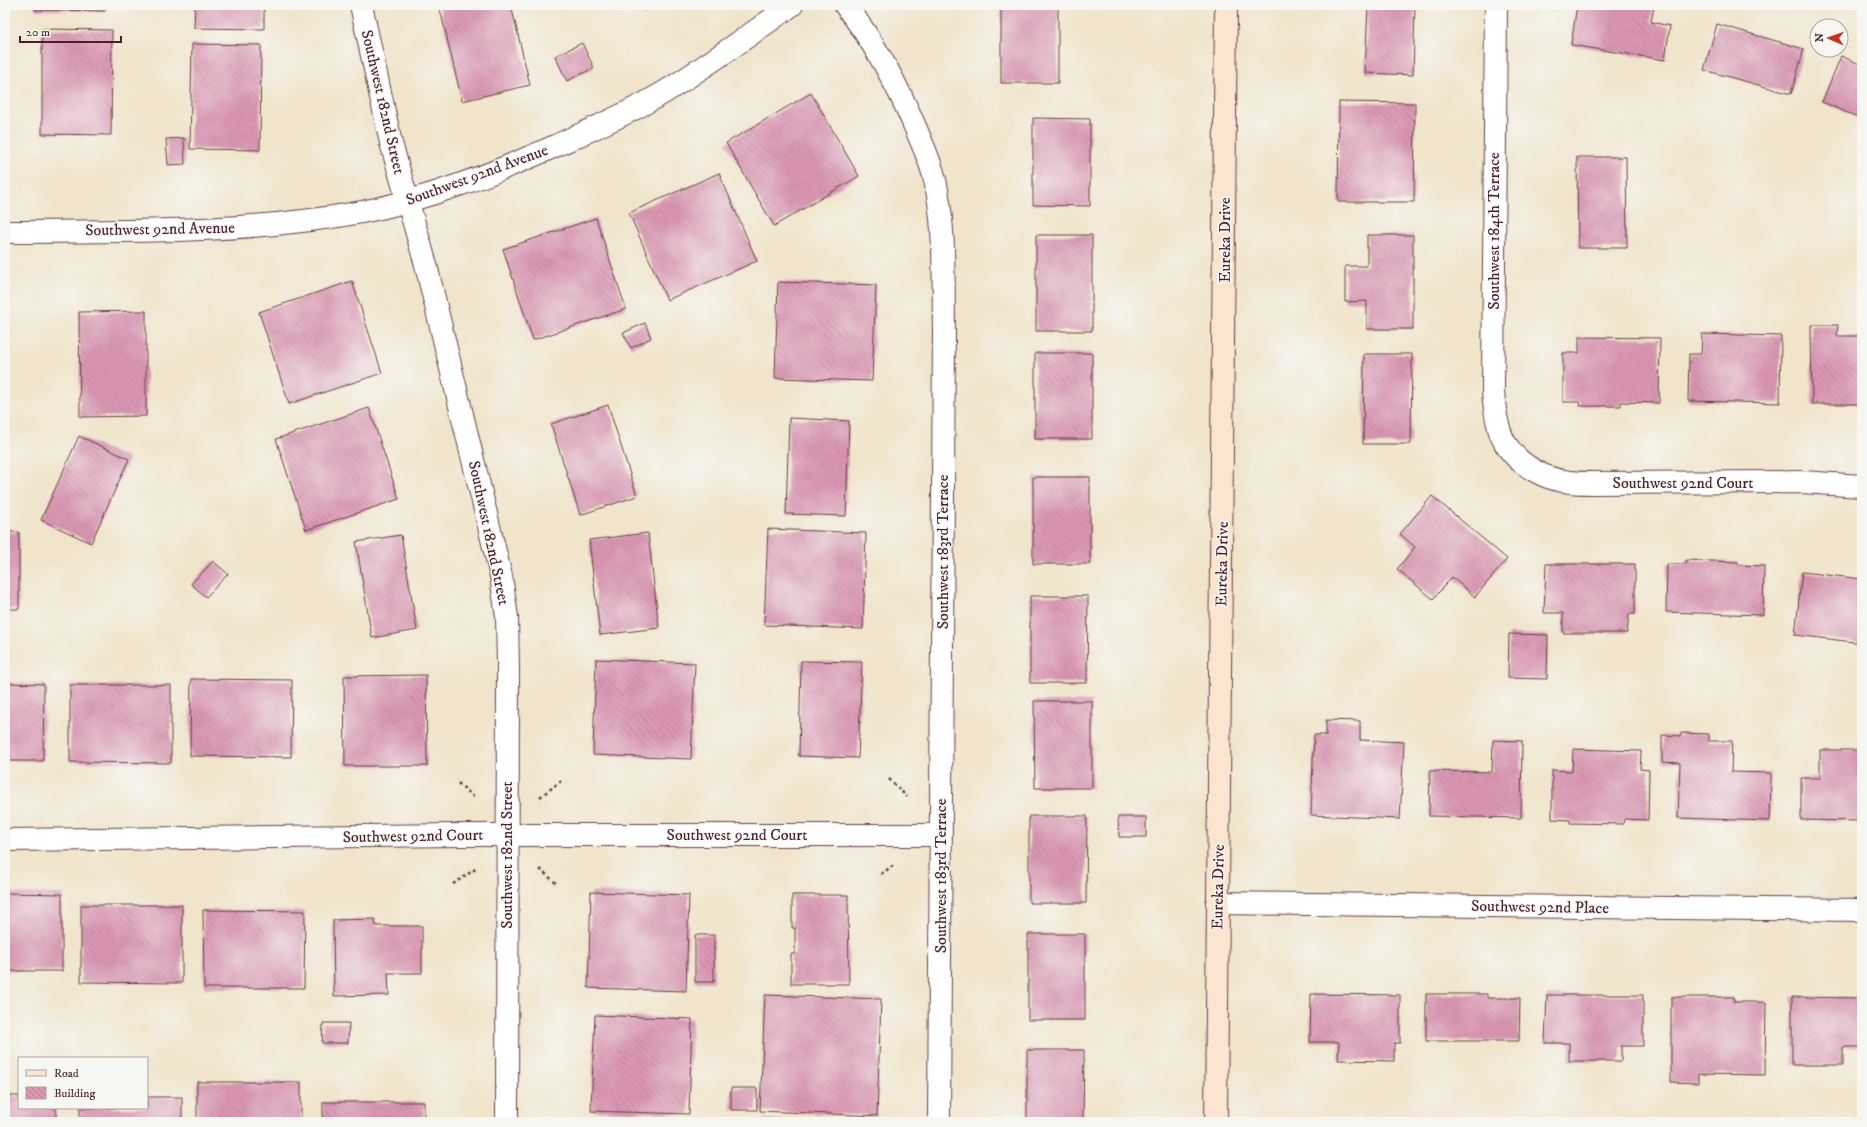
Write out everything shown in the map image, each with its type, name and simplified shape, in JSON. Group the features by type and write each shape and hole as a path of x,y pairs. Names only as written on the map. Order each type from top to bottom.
{"main road":[{"name":"Eureka Drive","path":"1216,1122 1224,364 1226,5"}],"street":[{"name":"Southwest 182nd Street","path":"361,5 381,101 407,202 426,265 501,576 507,617 507,1122"},
{"name":"Southwest 92nd Avenue","path":"5,232 233,228 319,219 363,212 407,202 500,170 621,115 663,93 693,74 792,5"},
{"name":"Southwest 183rd Terrace","path":"845,5 880,56 906,105 935,180 940,211 943,251 944,332 939,1122"},
{"name":"Southwest 184th Terrace","path":"1496,5 1493,391 1495,413 1500,432 1511,453"},
{"name":"Southwest 92nd Court","path":"1511,453 1527,466 1545,476 1563,481 1592,483 1802,482 1862,486"},
{"name":"Southwest 92nd Court","path":"5,840 507,835 941,835"},
{"name":"Southwest 92nd Place","path":"1218,904 1862,910"}],"path":[{"path":"889,779 907,797"},
{"path":"540,797 560,781"},
{"path":"458,783 474,797"},
{"path":"881,874 896,864"},
{"path":"454,884 476,868"},
{"path":"540,869 558,884"}],"building":[{"path":"35,5 105,5 105,11 35,10"},
{"path":"195,5 264,5 264,29 194,28"},
{"path":"439,5 511,5 530,85 462,101"},
{"path":"640,5 655,5 644,11"},
{"path":"1001,5 1058,5 1058,83 1001,83"},
{"path":"1368,5 1415,5 1413,75 1365,73"},
{"path":"1577,5 1654,6 1651,22 1670,26 1665,60 1571,45"},
{"path":"1717,24 1804,49 1791,94 1704,70"},
{"path":"42,29 112,30 111,135 42,134"},
{"path":"582,43 594,68 567,81 555,56"},
{"path":"192,44 261,45 260,150 190,149"},
{"path":"1840,58 1846,58 1862,65 1862,119 1822,102"},
{"path":"811,93 859,176 774,226 726,143"},
{"path":"1339,102 1415,103 1414,202 1338,202"},
{"path":"1033,118 1090,119 1090,206 1033,205"},
{"path":"184,138 185,164 168,165 166,139"},
{"path":"1577,157 1626,157 1627,248 1578,248"},
{"path":"719,173 757,261 667,300 629,213"},
{"path":"596,218 626,309 533,340 503,249"},
{"path":"1036,235 1092,235 1092,331 1036,331"},
{"path":"1367,235 1413,235 1413,329 1367,329 1367,301 1345,302 1345,266 1367,266"},
{"path":"352,281 382,373 289,404 259,312"},
{"path":"778,282 876,285 872,381 775,378"},
{"path":"146,311 146,416 80,417 79,312"},
{"path":"645,323 651,338 631,348 623,333"},
{"path":"1811,325 1838,325 1837,336 1862,336 1862,404 1812,404"},
{"path":"1702,334 1781,336 1780,403 1688,401 1689,354 1701,354"},
{"path":"1579,337 1660,338 1659,403 1621,402 1621,406 1580,406 1579,402 1563,402 1563,353 1579,353"},
{"path":"1035,353 1092,353 1092,439 1035,439"},
{"path":"1364,354 1412,354 1411,444 1363,444"},
{"path":"608,405 637,496 580,515 551,424"},
{"path":"369,408 399,499 306,530 276,439"},
{"path":"789,418 849,421 846,516 786,514"},
{"path":"79,436 129,459 91,543 41,520"},
{"path":"1033,477 1090,477 1090,564 1033,564"},
{"path":"1432,496 1507,559 1475,597 1452,577 1433,599 1397,569 1415,547 1400,534"},
{"path":"768,529 866,533 863,629 764,625"},
{"path":"5,532 19,532 19,609 5,609"},
{"path":"648,533 659,628 600,635 589,540"},
{"path":"401,535 417,630 372,638 356,542"},
{"path":"1686,560 1738,562 1738,565 1764,566 1763,615 1666,612 1667,564 1686,564"},
{"path":"213,561 228,574 206,597 191,584"},
{"path":"1546,564 1635,564 1635,614 1629,614 1627,633 1563,633 1563,613 1544,613"},
{"path":"1802,572 1862,579 1862,643 1795,635"},
{"path":"1030,596 1088,596 1087,683 1030,683"},
{"path":"1509,634 1548,635 1547,679 1508,678"},
{"path":"596,659 695,663 691,759 593,755"},
{"path":"801,661 862,662 858,758 799,756"},
{"path":"426,675 427,766 345,766 344,676"},
{"path":"191,679 292,680 291,757 190,756"},
{"path":"5,683 44,684 43,761 5,761"},
{"path":"70,685 171,685 171,763 70,762"},
{"path":"1034,701 1092,701 1092,788 1035,788"},
{"path":"1326,720 1360,721 1360,740 1404,742 1400,819 1311,815 1314,735 1326,735"},
{"path":"1681,733 1709,734 1709,741 1732,741 1731,772 1771,773 1770,821 1678,818 1680,763 1662,762 1662,735 1681,736"},
{"path":"1493,740 1522,741 1521,818 1429,816 1430,771 1492,772"},
{"path":"1573,749 1641,751 1640,769 1649,770 1648,820 1624,819 1623,824 1570,823 1570,820 1552,819 1552,770 1572,771"},
{"path":"1820,750 1862,750 1862,821 1801,820 1801,778 1820,778"},
{"path":"1029,816 1087,816 1086,903 1029,903"},
{"path":"1118,817 1146,817 1146,837 1119,837"},
{"path":"591,892 689,895 686,991 588,988"},
{"path":"5,893 62,894 62,971 5,971"},
{"path":"792,895 848,895 849,984 791,984 791,954 795,954 795,928 792,928"},
{"path":"81,905 182,905 182,983 81,982"},
{"path":"203,910 305,911 304,988 204,988"},
{"path":"375,919 376,926 422,926 422,973 388,973 389,995 334,996 333,920"},
{"path":"1028,934 1085,934 1085,1020 1028,1020"},
{"path":"695,935 714,935 714,982 695,982"},
{"path":"1311,994 1400,995 1400,1043 1394,1043 1394,1061 1338,1060 1339,1042 1310,1042"},
{"path":"1426,994 1487,994 1487,998 1520,998 1519,1041 1426,1041"},
{"path":"765,995 881,999 877,1116 760,1111"},
{"path":"1547,995 1643,995 1643,1046 1621,1046 1621,1061 1569,1061 1569,1043 1545,1043"},
{"path":"1671,997 1734,997 1734,1002 1766,1002 1765,1075 1698,1074 1698,1083 1671,1082"},
{"path":"1792,997 1862,998 1862,1047 1843,1047 1843,1065 1792,1065"},
{"path":"595,1015 692,1019 689,1114 591,1111"},
{"path":"323,1023 349,1023 348,1043 322,1043"},
{"path":"1027,1050 1084,1050 1083,1122 1027,1122"},
{"path":"197,1082 301,1082 301,1122 197,1122"},
{"path":"731,1088 757,1088 757,1110 731,1110"},
{"path":"5,1096 18,1096 18,1109 56,1109 56,1122 5,1122"},
{"path":"148,1097 182,1097 182,1122 80,1122 80,1109 148,1109"},
{"path":"323,1102 424,1102 424,1122 323,1122"},
{"path":"763,1119 810,1121 810,1122 763,1122"}]}
